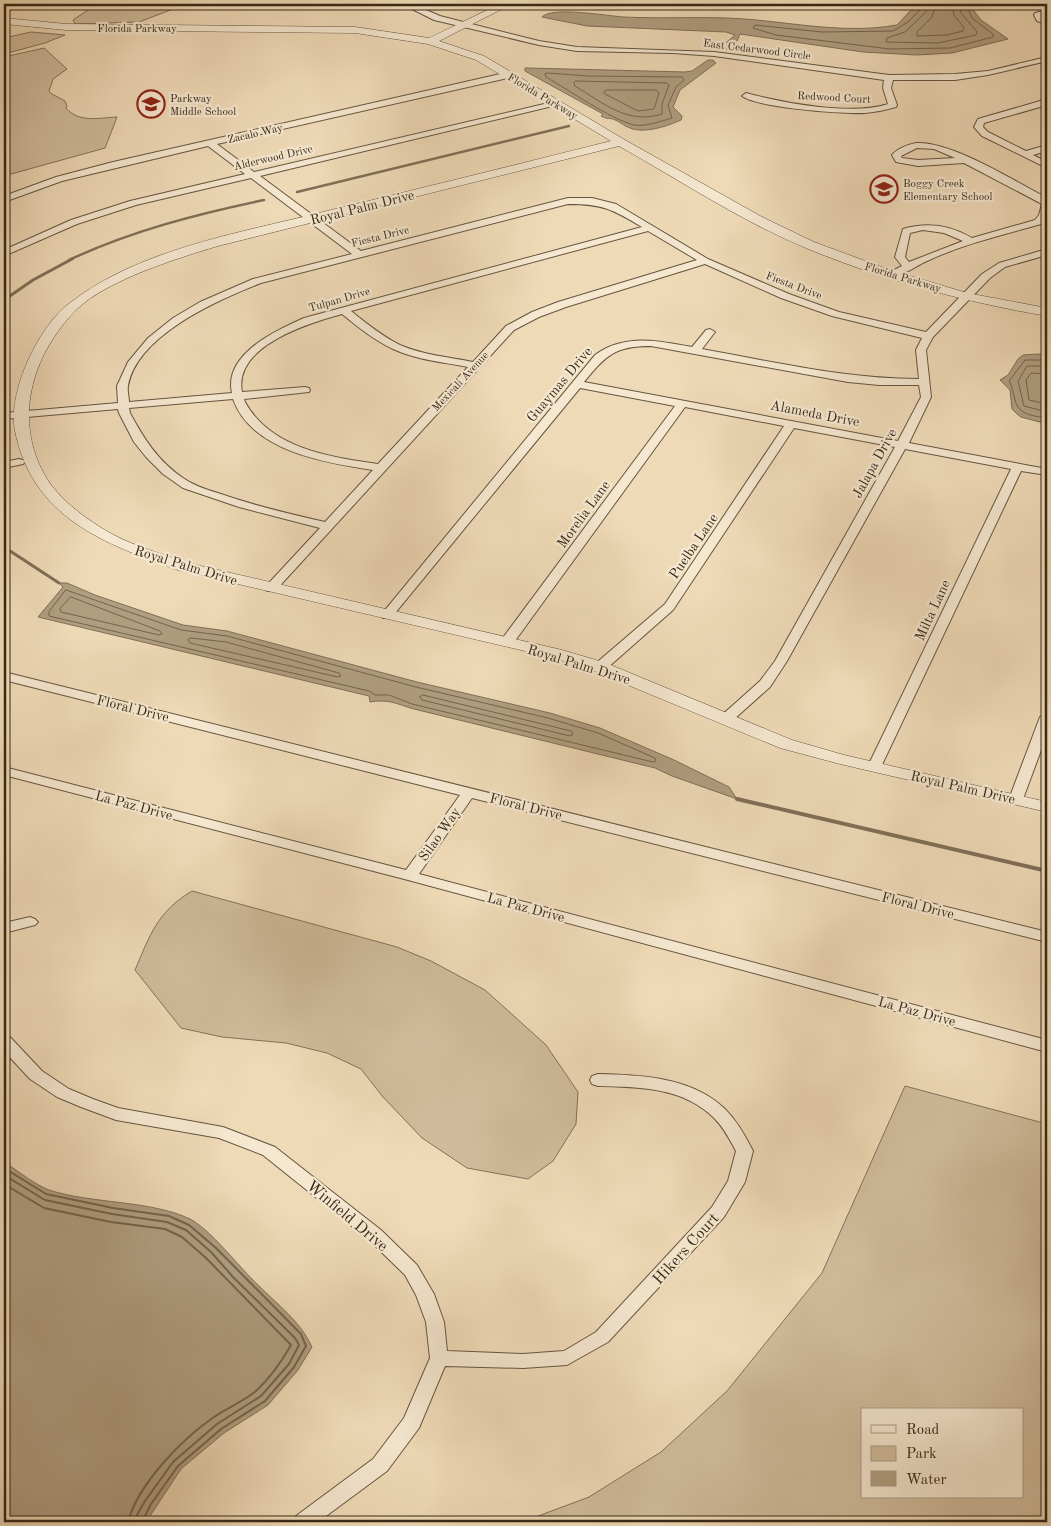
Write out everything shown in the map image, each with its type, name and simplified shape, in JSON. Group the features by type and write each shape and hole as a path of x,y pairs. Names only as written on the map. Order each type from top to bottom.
{"street":[{"path":"4,10 16,4"},
{"name":"East Cedarwood Circle","path":"406,4 420,12 464,25 539,43 577,49 673,51 714,54 889,78 980,74 1047,59"},
{"path":"430,41 507,4"},
{"path":"820,4 840,5"},
{"path":"1047,12 1038,15 1040,19 1047,22"},
{"name":"Florida Parkway","path":"4,21 66,27 354,30 386,33 430,41 480,58 621,142 767,224 810,245 892,275 965,296 1047,312"},
{"name":"Zacalo Way","path":"4,199 68,177 509,76"},
{"name":"Redwood Court","path":"746,96 760,102 807,108 876,110 893,105 887,88 889,78"},
{"path":"1047,102 996,115 981,121 978,127 985,134 1047,165"},
{"name":"Alderwood Drive","path":"4,253 46,233 107,211 165,194 554,103"},
{"name":"Royal Palm Drive","path":"621,142 214,243 162,260 106,286 74,305 52,323 32,345 13,380 5,416 10,440 19,462 41,489 64,509 94,530 130,548 183,567 556,653 600,667 786,744 840,759 1047,807"},
{"path":"210,143 359,254"},
{"path":"892,275 907,266 970,241 1038,222 1044,216 1047,204 1044,200 965,160 939,147 923,144 905,148 896,155 899,160 908,163 965,160"},
{"path":"1026,154 1047,148"},
{"name":"Fiesta Drive","path":"328,526 240,505 187,486 156,462 132,433 122,406 123,391 130,367 138,354 158,333 179,317 208,301 244,286 359,254 577,200 592,200 613,206 705,261 785,296 836,314 928,336"},
{"path":"907,266 900,257 906,231 914,228 931,227 952,231 970,241"},
{"name":"Tulpan Drive","path":"237,396 237,378 245,360 257,348 282,332 308,320 649,228"},
{"name":"Jalapa Drive","path":"727,718 765,684 781,661 901,445 926,397 921,350 928,336 986,276 1002,265 1047,252"},
{"name":"Mexicali Avenue","path":"271,588 510,328 529,316 554,306 661,276 705,261"},
{"path":"343,310 382,339 397,347 420,355 476,365"},
{"path":"695,351 710,332"},
{"name":"Guaymas Drive","path":"388,615 599,357 609,349 628,344 651,343 848,379 879,382 924,382"},
{"name":"Alameda Drive","path":"578,384 1047,472"},
{"path":"5,416 305,390"},
{"path":"237,396 240,406 253,424 283,443 306,452 380,468"},
{"name":"Morelia Lane","path":"507,642 682,404"},
{"name":"Puelba Lane","path":"600,667 669,607 692,576 791,424"},
{"path":"4,465 19,462"},
{"name":"Milta Lane","path":"875,766 1017,467"},
{"name":"Floral Drive","path":"4,676 1047,937"},
{"path":"1016,799 1047,717"},
{"name":"La Paz Drive","path":"4,771 410,876 1047,1046"},
{"name":"Silao Way","path":"410,876 468,792"},
{"path":"4,928 30,922"},
{"name":"Winfield Drive","path":"4,1041 36,1075 63,1093 116,1114 203,1128 223,1133 268,1151 374,1235 410,1270 425,1294 435,1322 438,1358 412,1422 380,1465 303,1522"},
{"name":"Hikers Court","path":"438,1358 523,1360 567,1358 602,1337 609,1330 718,1212 736,1182 745,1152 719,1113 694,1095 650,1081 598,1080"}],"green space":[{"path":"97,4 186,4 139,22 75,24 73,20"},
{"path":"31,32 65,35 45,43 4,54 4,38"},
{"path":"44,48 67,69 53,79 49,91 65,101 66,108 71,113 89,119 117,117 105,148 4,176 4,57"},
{"path":"192,891 397,947 431,961 485,990 546,1045 578,1092 576,1124 553,1161 528,1179 467,1168 422,1138 383,1097 361,1069 327,1053 286,1043 222,1037 181,1028 135,970 156,925 170,907"},
{"path":"905,1086 1047,1124 1047,1522 522,1522 589,1497 661,1452 727,1391 822,1273"}],"water":[{"path":"917,4 973,4 971,7 981,20 1008,39 952,53 917,55 863,52 740,34 737,41 727,49 721,47 735,35 726,32 587,26 542,17 557,12 568,12 624,17 730,18 821,27 859,28 897,25"},
{"path":"708,60 713,60 716,63 680,90 673,107 682,116 681,120 649,130 636,130 615,120 603,117 601,116 603,114 525,71 525,68 528,68 685,72 692,71"},
{"path":"1023,355 1047,355 1047,424 1021,417 1017,414 1012,409 1010,390 1000,380 1008,375 1018,359"},
{"path":"59,583 67,583 95,595 183,625 227,631 417,682 550,713 600,728 674,760 729,787 737,799 655,768 391,702 370,702 369,696 38,617 63,587"},
{"path":"4,1162 49,1190 84,1198 157,1208 190,1219 207,1231 288,1314 302,1329 312,1347 298,1370 268,1405 224,1433 181,1469 146,1522 13,1522 4,1502"}],"waterway":[{"path":"297,192 569,126"},
{"path":"69,260 116,240 165,224 264,200"},
{"path":"4,300 33,280 72,259"},
{"path":"4,547 59,583"},
{"path":"737,799 1047,871"}],"place":[{"name":"Parkway Middle School","path":"151,104"},
{"name":"Boggy Creek Elementary School","path":"884,189"}]}
